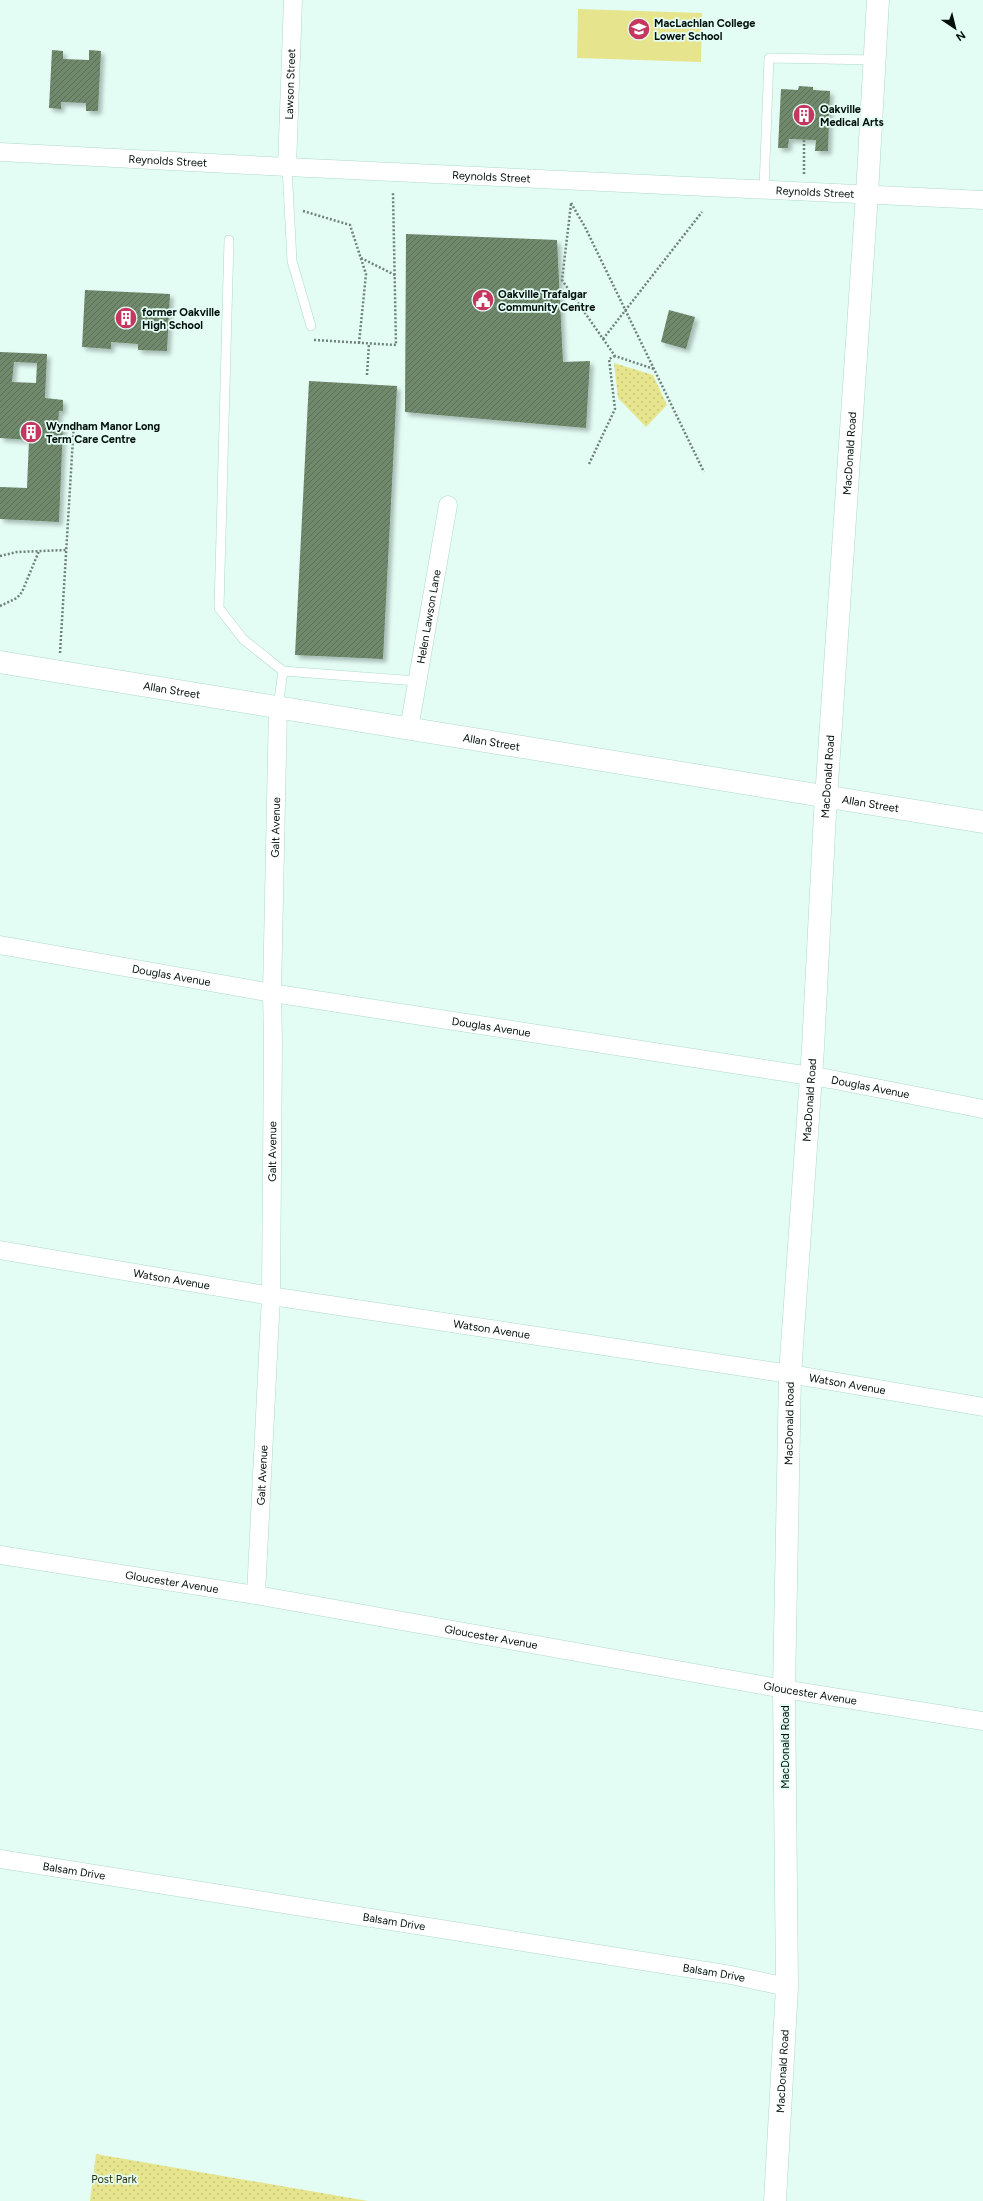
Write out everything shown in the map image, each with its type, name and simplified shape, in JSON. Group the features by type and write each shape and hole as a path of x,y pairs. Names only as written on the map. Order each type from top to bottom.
{"street":[{"name":"Lawson Street","path":"287,167 293,0"},
{"name":"MacDonald Road","path":"775,2201 787,1987 784,1689 790,1374 867,194 878,0"},
{"name":"Reynolds Street","path":"0,152 287,167 764,188 983,200"},
{"name":"Helen Lawson Lane","path":"409,729 448,506"},
{"name":"Allan Street","path":"0,662 983,822"},
{"name":"Galt Avenue","path":"256,1595 271,1296 274,1042 272,993 278,707"},
{"name":"Douglas Avenue","path":"0,945 272,993 810,1076 983,1109"},
{"name":"Watson Avenue","path":"0,1250 271,1296 790,1374 983,1407"},
{"name":"Gloucester Avenue","path":"0,1555 256,1595 784,1689 983,1721"},
{"name":"Balsam Drive","path":"0,1859 723,1974 787,1987"}],"lane":[{"path":"764,188 769,58 875,60"},
{"path":"287,167 292,261 311,326"},
{"path":"229,240 219,608 243,639 283,671 417,681"},
{"path":"278,707 283,671"}],"path":[{"path":"804,140 804,191"},
{"path":"311,340 396,345 393,193"},
{"path":"654,369 615,356 562,280 571,203 585,227 626,311 704,472"},
{"path":"302,204 302,210 350,226 366,274 359,343"},
{"path":"603,339 702,212"},
{"path":"360,258 395,275"},
{"path":"367,375 369,344"},
{"path":"589,464 615,409 609,359 615,356"},
{"path":"59,672 74,422"},
{"path":"0,556 17,552 66,550"},
{"path":"0,606 17,598 22,592 39,551"}],"green space":[{"name":"MacLachlan College Lower School","path":"578,9 702,13 701,62 577,58"},
{"path":"614,363 653,375 667,405 646,427 618,398"},
{"name":"Post Park","path":"96,2154 368,2201 90,2201"}],"building":[{"path":"52,50 63,51 63,59 89,60 89,50 101,51 98,111 86,111 86,103 61,102 61,109 49,108"},
{"name":"Oakville Medical Arts","path":"799,86 813,87 813,90 830,91 828,151 815,151 816,140 789,139 788,148 778,148 781,89 798,90"},
{"name":"Oakville Trafalgar Community Centre","path":"406,234 557,240 563,362 590,361 586,428 405,412"},
{"name":"former Oakville High School","path":"85,290 170,294 167,351 138,350 138,344 111,342 111,349 82,347"},
{"path":"669,310 695,317 686,349 661,342"},
{"name":"Wyndham Manor Long Term Care Centre","path":"0,352 47,354 45,398 63,400 63,411 59,411 58,425 63,425 59,522 0,519 0,487 27,488 29,440 0,438","holes":["14,362 37,363 36,383 12,382"]},
{"path":"309,381 397,386 383,659 295,655"}],"place":[{"name":"MacLachlan College Lower School","path":"639,29"},
{"name":"Oakville Medical Arts","path":"804,115"},
{"name":"Oakville Trafalgar Community Centre","path":"483,300"},
{"name":"former Oakville High School","path":"126,318"},
{"name":"Wyndham Manor Long Term Care Centre","path":"31,432"}]}
